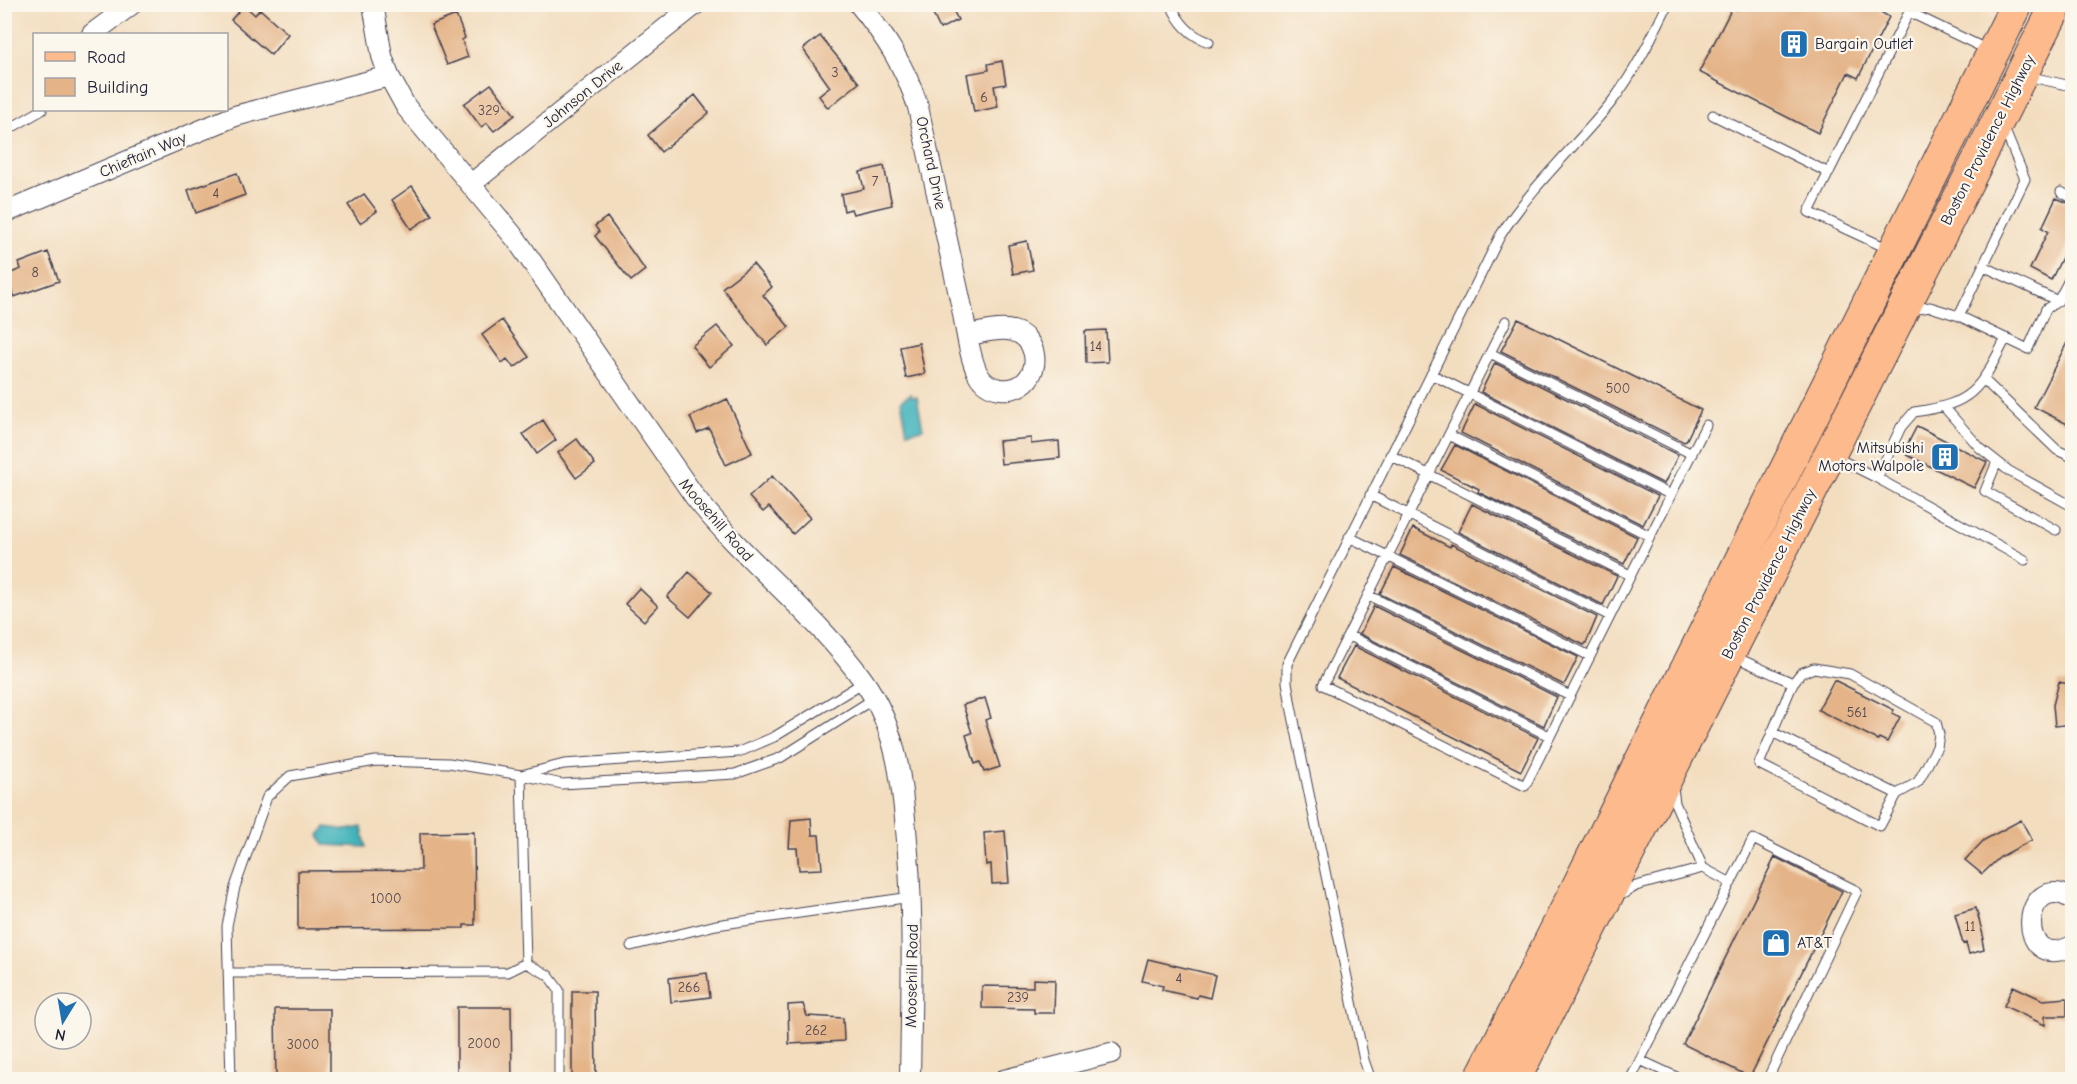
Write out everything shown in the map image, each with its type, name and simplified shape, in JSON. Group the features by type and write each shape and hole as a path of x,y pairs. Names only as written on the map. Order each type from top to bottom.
{"main road":[{"name":"Boston Providence Highway","path":"1480,1073 1895,251 2017,4"},
{"name":"Boston Providence Highway","path":"1514,1080 2057,4"}],"street":[{"path":"93,33 132,4"},
{"name":"Moosehill Road","path":"373,4 377,38 389,76 418,122 528,256 700,504 843,655 875,698 889,726 898,760 904,804 911,897 913,963 910,1080"},
{"name":"Johnson Drive","path":"471,184 696,4"},
{"name":"Orchard Drive","path":"860,4 888,39 911,84 968,335"},
{"name":"Chieftain Way","path":"4,213 235,116 389,76"},
{"path":"2073,899 2058,894 2040,900 2034,907 2029,924 2035,939 2047,949 2063,950 2073,946"},
{"path":"1004,1080 1111,1053"}],"lane":[{"path":"1171,4 1177,18 1187,29 1198,39 1209,42"},
{"path":"1371,1080 1364,1060 1286,675 1290,653 1507,225 1611,102 1645,51 1668,4"},
{"path":"1895,251 1809,212 1909,12 1993,52"},
{"path":"2021,75 2072,86"},
{"path":"4,132 40,111"},
{"path":"1713,115 1829,173"},
{"path":"1959,316 2025,179 2000,117"},
{"path":"2061,192 2073,198"},
{"path":"1983,266 2058,301"},
{"path":"1900,313 1930,307 1959,316 2028,348 2046,309 2058,301 2073,274"},
{"path":"1506,321 1323,685 1525,786 1706,425"},
{"path":"1877,478 1901,427 1914,412 1945,408 1968,395 1984,380 2006,338"},
{"path":"1490,353 1692,454"},
{"path":"1431,374 1671,495"},
{"path":"1984,380 2057,450 2073,457"},
{"path":"1945,408 1980,448 1997,462 2073,506"},
{"path":"1449,435 1650,536"},
{"path":"1829,453 2025,560"},
{"path":"1390,456 1630,576"},
{"path":"1997,462 1985,491 2056,530"},
{"path":"1370,495 1610,616"},
{"path":"1349,537 1590,656"},
{"path":"1368,595 1570,696"},
{"path":"1348,635 1550,736"},
{"path":"1729,654 1793,683"},
{"path":"1814,668 1850,674 1936,722 1939,734 1937,747 1918,782 1897,794 1880,826 1759,764 1793,683 1801,673 1814,668"},
{"path":"521,774 564,764 740,752 774,737 864,682"},
{"path":"231,1080 230,972 227,926 235,888 267,797 290,776 376,761 449,763 521,774 562,784 735,774 780,758 875,698"},
{"path":"1772,732 1897,794"},
{"path":"1670,771 1675,803 1703,868 1731,883"},
{"path":"521,774 526,963"},
{"path":"1630,1080 1753,839 1857,891 1768,1078 1761,1080"},
{"path":"1604,904 1636,886 1703,868"},
{"path":"631,946 716,925 911,897"},
{"path":"230,972 508,972 526,963"},
{"path":"526,963 548,975 559,990 559,1080"},
{"path":"1640,1059 1683,1080"}],"water":[{"path":"911,394 912,397 917,397 923,429 907,432 901,400"},
{"path":"326,827 347,830 362,827 366,847 324,845 319,835"}],"building":[{"path":"928,4 950,4 958,20 940,29"},
{"name":"Bargain Outlet","path":"1739,4 1882,4 1879,11 1889,17 1858,78 1848,73 1818,133 1699,72 1732,8 1737,10"},
{"path":"244,5 255,15 260,9 288,34 271,55 231,20"},
{"path":"456,15 465,38 462,40 468,57 447,65 431,25"},
{"path":"820,36 859,83 828,108 819,96 830,87 803,49"},
{"path":"1002,61 1006,84 994,86 998,107 974,112 967,74 989,70 988,64"},
{"path":"491,84 515,115 494,131 487,123 481,127 464,104"},
{"path":"695,95 709,113 661,152 648,135"},
{"path":"884,166 892,205 853,214 851,209 844,211 841,194 864,189 860,172"},
{"path":"237,173 245,195 196,213 188,190"},
{"path":"412,186 432,215 411,229 392,200"},
{"path":"364,194 377,211 360,223 348,205"},
{"path":"2056,198 2073,205 2073,235 2051,280 2030,269 2048,231 2042,228"},
{"path":"607,217 645,270 631,281 595,236 599,232 595,226"},
{"path":"1027,241 1033,270 1013,274 1008,245"},
{"path":"48,252 59,281 14,297 6,275 21,269 19,263"},
{"path":"753,264 772,287 763,295 789,327 767,345 722,288"},
{"path":"1518,319 1701,410 1686,441 1501,351"},
{"path":"502,320 529,357 514,368 507,359 502,363 482,335"},
{"path":"717,326 734,346 709,367 692,346"},
{"path":"1106,330 1108,362 1086,363 1085,331"},
{"path":"2073,331 2073,427 2034,407"},
{"path":"919,343 925,374 906,378 900,347"},
{"path":"1495,363 1678,455 1664,484 1481,392"},
{"path":"727,399 752,453 726,465 709,428 697,433 690,417"},
{"path":"1475,404 1658,496 1643,525 1461,433"},
{"path":"543,420 556,440 537,454 523,434"},
{"name":"Mitsubishi Motors Walpole","path":"1917,426 1987,462 1974,488 1903,453"},
{"path":"1031,438 1031,444 1059,441 1060,458 1001,464 999,441"},
{"path":"577,439 595,464 576,478 558,453"},
{"path":"1455,445 1637,537 1624,564 1478,492 1479,489 1441,470"},
{"path":"772,476 810,518 793,534 769,507 763,512 749,497"},
{"path":"1472,504 1617,576 1603,605 1458,532"},
{"path":"1413,528 1450,547 1451,544 1597,617 1586,643 1584,645 1400,555"},
{"path":"1394,567 1578,657 1564,685 1380,594"},
{"path":"689,572 712,592 690,617 667,597"},
{"path":"639,588 658,606 644,621 625,604"},
{"path":"1374,606 1557,697 1544,726 1360,634"},
{"path":"1354,646 1538,738 1521,771 1337,678"},
{"path":"1834,680 1894,710 1892,713 1900,717 1887,742 1879,738 1878,740 1818,710"},
{"path":"2059,682 2073,685 2073,724 2055,726 2053,705"},
{"path":"985,698 991,718 985,720 1000,767 984,772 980,762 975,764 966,735 972,733 963,705"},
{"path":"811,818 812,835 819,835 822,869 799,870 797,848 789,848 791,820"},
{"path":"2021,820 2032,840 2000,857 1982,874 1965,860 1984,840"},
{"path":"1005,831 1009,883 992,884 991,864 986,865 984,833"},
{"path":"474,832 475,925 464,925 464,928 298,929 298,871 421,870 420,833"},
{"path":"1775,857 1842,891 1750,1077 1683,1044"},
{"path":"1976,908 1984,939 1982,939 1984,950 1969,954 1966,943 1963,944 1955,914"},
{"path":"1148,959 1215,975 1210,998 1198,995 1197,998 1162,990 1163,986 1142,981"},
{"path":"707,973 710,997 671,1002 669,978"},
{"path":"1033,979 1055,980 1054,1013 1034,1013 1034,1009 982,1008 982,986 1033,987"},
{"path":"2013,986 2043,1000 2067,998 2067,1016 2045,1016 2045,1025 2004,1006"},
{"path":"572,991 595,991 596,1080 572,1080"},
{"path":"803,1004 807,1016 843,1018 844,1041 789,1044 788,1005"},
{"path":"457,1007 511,1007 512,1080 457,1080"},
{"path":"275,1009 330,1009 330,1080 276,1080"}],"place":[{"name":"Bargain Outlet","path":"1794,44"},
{"name":"Mitsubishi Motors Walpole","path":"1945,457"},
{"name":"AT&T","path":"1776,943"}]}
